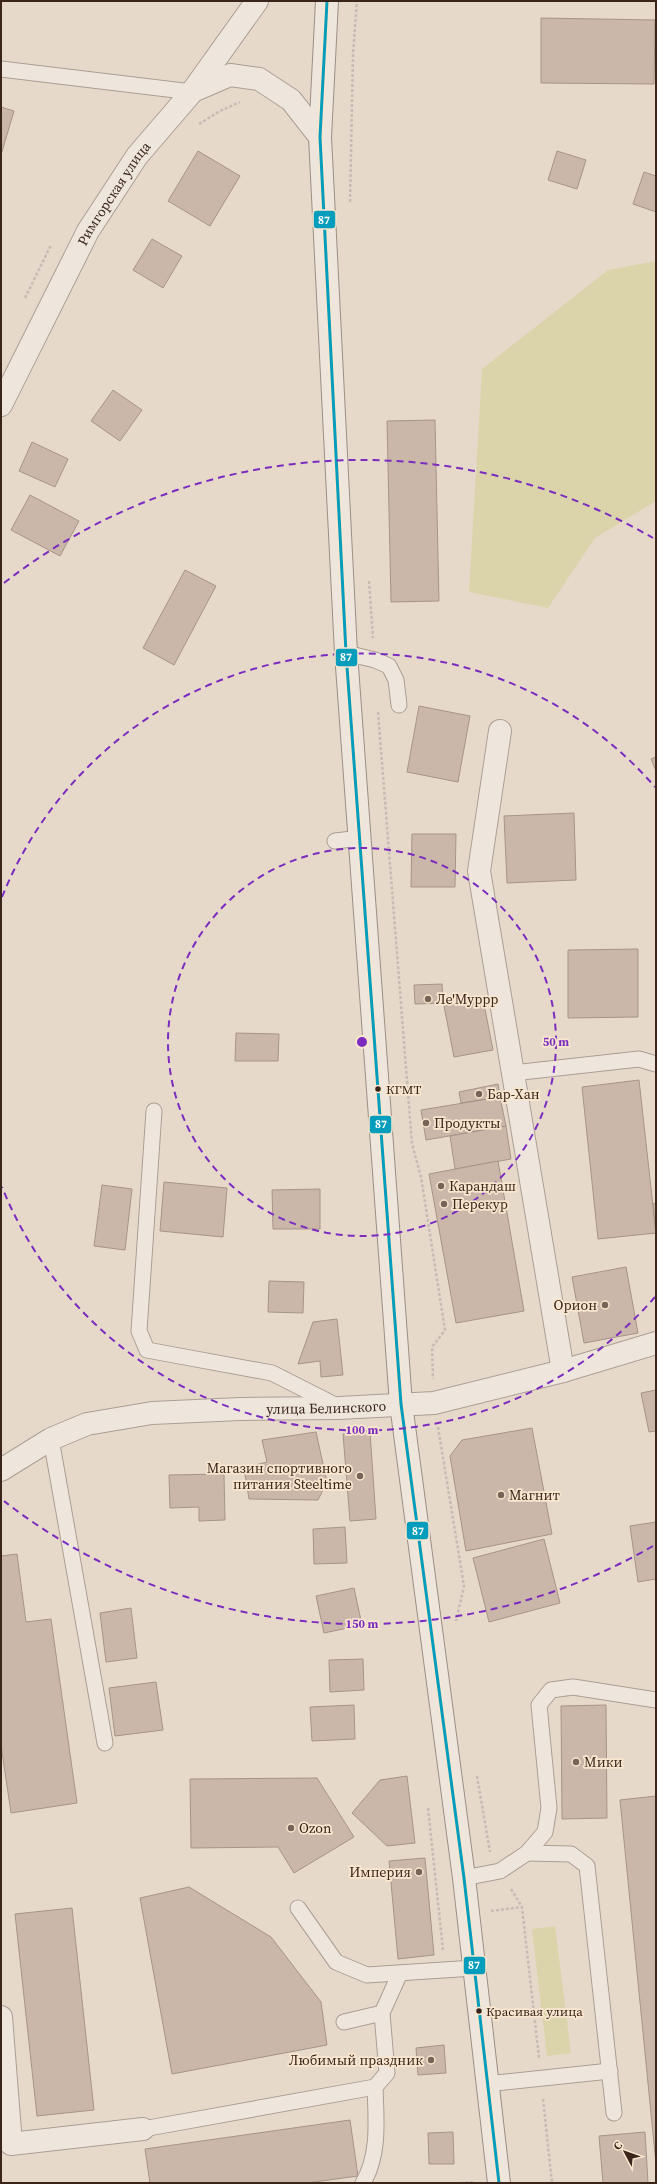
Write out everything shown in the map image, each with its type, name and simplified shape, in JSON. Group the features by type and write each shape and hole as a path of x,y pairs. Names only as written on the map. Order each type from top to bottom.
{"street":[{"name":"Римгорская улица","path":"1,405 88,231 137,156 192,92 257,1"},
{"path":"327,1 320,137 346,653 361,838 401,1404 464,1878 486,2084 499,2183"},
{"path":"192,92 230,75 259,79 291,100 320,137"},
{"path":"500,731 479,871 563,1371"},
{"name":"улица Белинского","path":"1,1470 51,1439 87,1424 152,1413 240,1408 339,1408 434,1403 563,1371 656,1343"},
{"path":"1,2017 11,2144 143,2130"}],"lane":[{"path":"1,69 192,92"},
{"path":"346,653 374,660 389,666 396,680 399,704"},
{"path":"336,841 361,838"},
{"path":"513,1073 639,1059 656,1064"},
{"path":"154,1111 139,1331 147,1350 272,1373 339,1408"},
{"path":"51,1439 105,1742"},
{"path":"464,1878 500,1871 527,1853 545,1832 549,1808 539,1705 551,1690 573,1687 656,1700"},
{"path":"527,1853 571,1854 588,1866 614,2113"},
{"path":"298,1908 336,1962 366,1976 474,1968"},
{"path":"143,2130 375,2087 387,2073 382,2013 400,1973"},
{"path":"344,2022 382,2013"},
{"path":"486,2084 610,2071"},
{"path":"363,2183 370,2172 377,2134 375,2087"}],"path":[{"path":"350,204 353,54 357,1"},
{"path":"368,574 374,660"},
{"path":"378,706 412,1144 421,1177 445,1330 432,1347 434,1403 464,1586 455,1624"},
{"path":"476,1770 490,1855 522,1907 552,2183"},
{"path":"460,2183 478,2181"}],"shaded area":[{"path":"656,261 656,501 595,538 548,608 469,592 482,369 608,270"},
{"path":"555,1926 571,2053 547,2056 532,1929"}],"building":[{"path":"541,18 655,20 654,84 541,83"},
{"path":"1,107 14,111 1,155"},
{"path":"198,151 240,176 210,226 168,201"},
{"path":"557,151 586,160 577,189 548,180"},
{"path":"644,172 656,176 656,212 633,204"},
{"path":"152,239 182,256 163,288 133,270"},
{"path":"113,390 142,410 120,441 91,421"},
{"path":"435,420 439,601 391,602 387,421"},
{"path":"32,442 68,459 55,487 19,471"},
{"path":"30,495 79,521 60,556 11,530"},
{"path":"185,570 216,586 174,665 143,648"},
{"path":"419,706 470,716 458,782 407,772"},
{"path":"656,757 656,771 651,759"},
{"path":"574,813 576,880 507,883 504,816"},
{"path":"412,834 456,834 455,887 411,887"},
{"path":"638,949 638,1017 568,1018 568,950"},
{"path":"442,984 443,1003 415,1004 414,985"},
{"path":"483,999 493,1050 454,1057 444,1006"},
{"path":"236,1033 279,1034 278,1061 235,1061"},
{"path":"639,1080 656,1233 598,1239 582,1087"},
{"path":"498,1084 500,1097 461,1103 459,1092"},
{"path":"500,1097 506,1126 426,1140 421,1110"},
{"path":"506,1126 511,1159 455,1169 450,1136"},
{"path":"498,1161 524,1311 456,1323 429,1174"},
{"path":"164,1182 227,1188 223,1237 160,1231"},
{"path":"102,1185 132,1189 125,1250 94,1246"},
{"path":"320,1189 320,1229 273,1229 272,1190"},
{"path":"656,1203 656,1234 653,1204"},
{"name":"Орион","path":"626,1267 638,1333 584,1343 572,1277"},
{"path":"269,1281 304,1282 303,1313 268,1312"},
{"path":"337,1319 343,1375 321,1377 320,1361 298,1364 313,1322"},
{"path":"656,1390 656,1431 649,1432 641,1393"},
{"name":"Магнит","path":"532,1428 552,1534 466,1551 450,1456 462,1440"},
{"path":"316,1432 327,1482 318,1500 249,1499 244,1468 267,1462 262,1440"},
{"name":"Магазин спортивного питания Steeltime","path":"370,1432 376,1519 350,1521 343,1434"},
{"path":"224,1474 225,1520 199,1521 199,1507 170,1508 169,1475"},
{"path":"656,1522 656,1579 638,1582 630,1526"},
{"path":"345,1527 347,1563 314,1564 313,1529"},
{"path":"544,1539 560,1603 489,1622 473,1558"},
{"path":"17,1554 26,1622 51,1619 77,1803 11,1813 1,1745 1,1556"},
{"path":"354,1588 362,1625 324,1633 316,1596"},
{"path":"131,1608 137,1658 106,1662 100,1613"},
{"path":"363,1659 364,1690 330,1692 329,1660"},
{"path":"156,1682 163,1730 115,1736 109,1688"},
{"path":"354,1705 355,1739 312,1741 310,1707"},
{"path":"606,1705 607,1818 562,1819 561,1706"},
{"path":"407,1776 415,1843 387,1846 352,1813 380,1780"},
{"path":"317,1778 354,1837 294,1873 278,1847 191,1848 190,1779"},
{"path":"656,1796 656,2164 620,1800"},
{"path":"425,1858 434,1955 398,1959 389,1861"},
{"path":"189,1887 271,1937 321,2002 327,2045 172,2074 140,1898"},
{"path":"72,1908 94,2110 37,2116 15,1914"},
{"name":"Любимый праздник","path":"444,2045 446,2073 418,2075 416,2048"},
{"path":"350,2120 358,2176 307,2183 150,2183 145,2149"},
{"path":"453,2132 454,2164 429,2164 428,2133"},
{"path":"645,2132 648,2183 603,2183 599,2136"}],"transit line":[{"name":"87","path":"327,1 320,137 346,653 401,1404 464,1878 499,2183"}],"place":[{"name":"Ле'Муррр","path":"428,999"},
{"name":"КГМТ","path":"378,1089"},
{"name":"Бар-Хан","path":"479,1094"},
{"name":"Продукты","path":"426,1123"},
{"name":"Карандаш","path":"441,1186"},
{"name":"Перекур","path":"444,1204"},
{"name":"Орион","path":"605,1305"},
{"name":"Магазин спортивного питания Steeltime","path":"360,1476"},
{"name":"Магнит","path":"501,1495"},
{"name":"Мики","path":"576,1762"},
{"name":"Ozon","path":"291,1828"},
{"name":"Империя","path":"419,1872"},
{"name":"Красивая улица","path":"479,2011"},
{"name":"Любимый праздник","path":"431,2060"}]}
